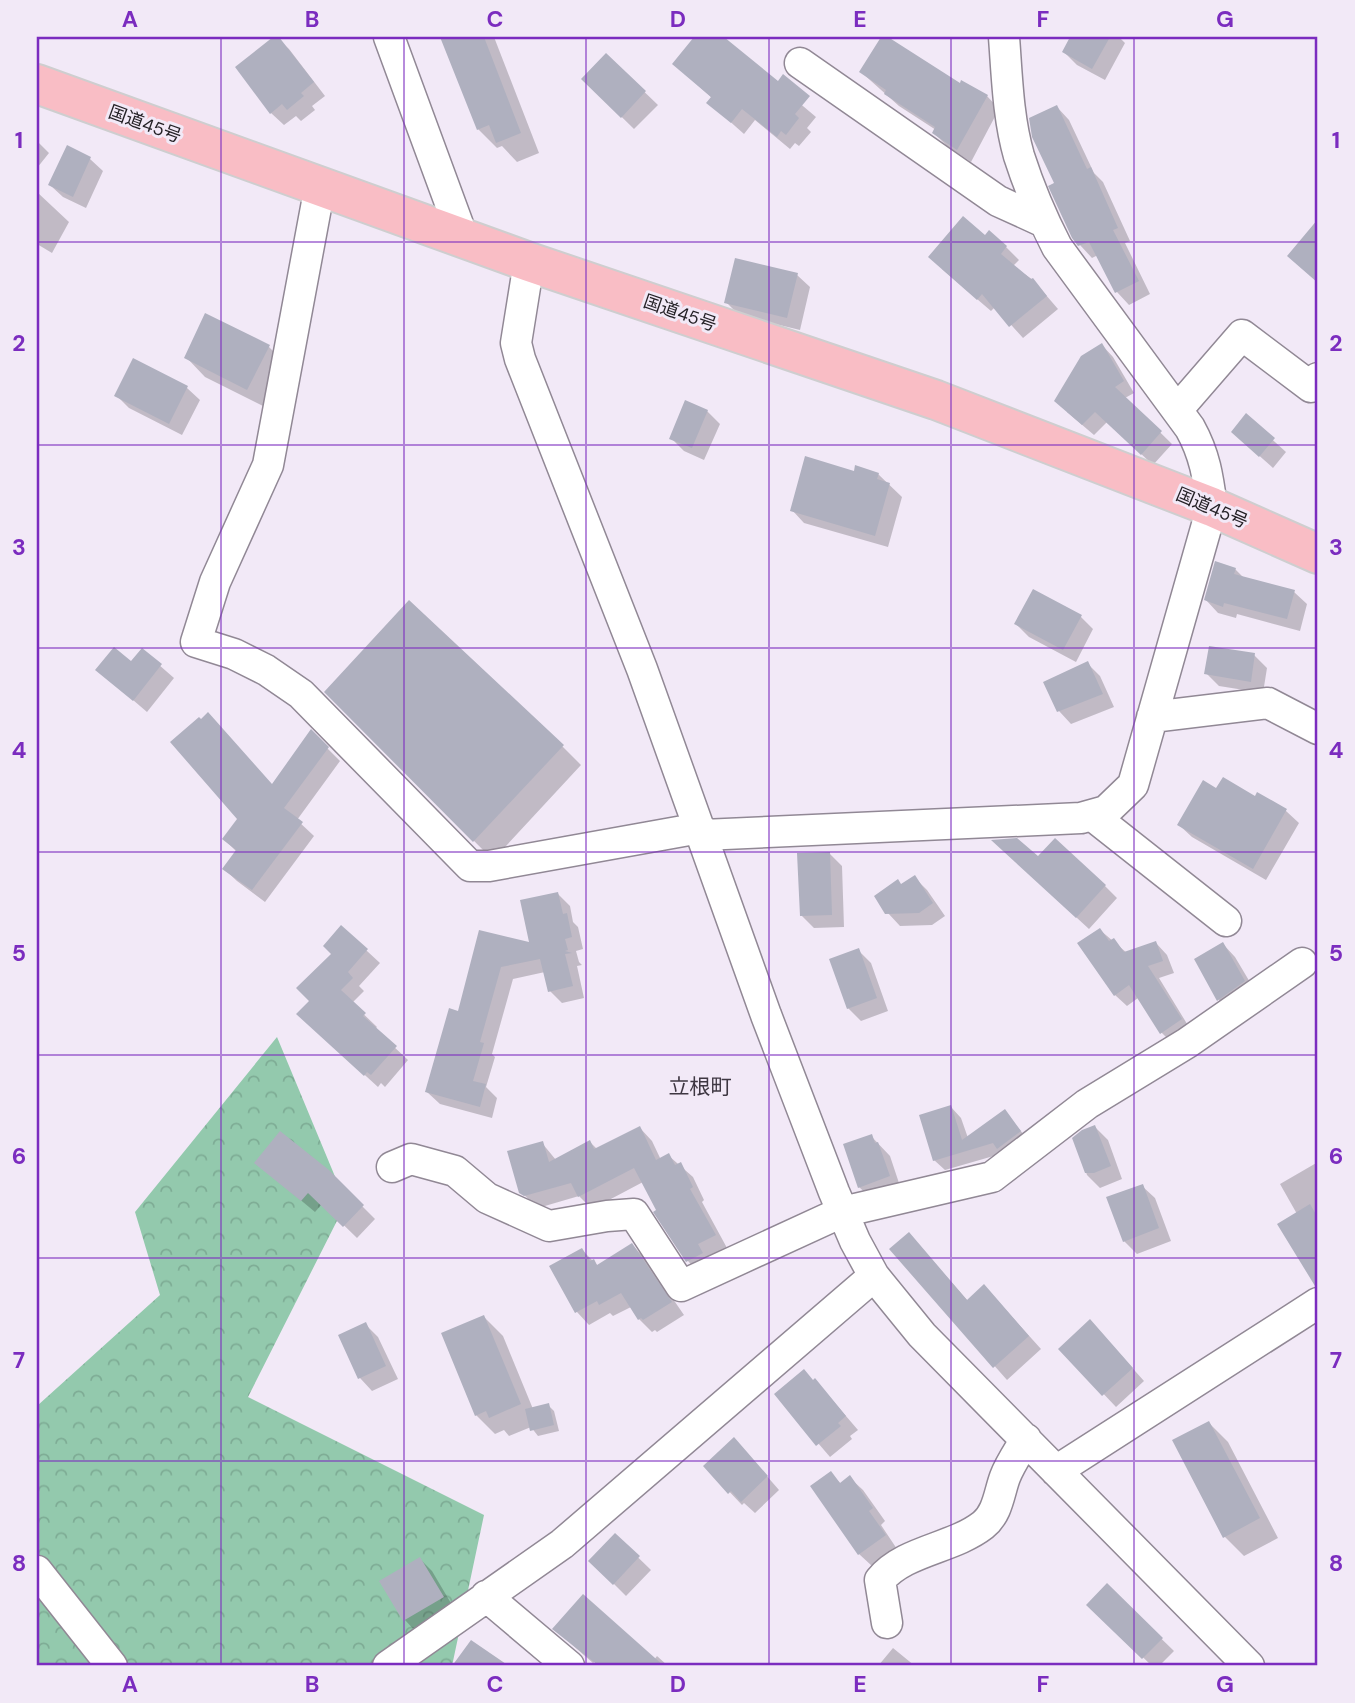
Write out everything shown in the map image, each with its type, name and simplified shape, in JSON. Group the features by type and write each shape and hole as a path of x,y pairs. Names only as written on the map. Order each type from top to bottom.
{"highway":[{"name":"国道45号","path":"37,84 529,262 936,400 1212,507 1318,554"}],"street":[{"path":"389,37 463,238"},
{"path":"320,186 266,470 215,582 196,642 234,654 266,670 302,694 471,866 489,866 701,831 1106,809 1133,785 1212,507 1202,450 1177,410 1057,247 1044,222 1019,154 1009,97 1004,37"},
{"path":"800,63 998,201 1044,222"},
{"path":"529,262 516,343 520,359 642,669 766,1015 842,1212 874,1276 922,1335 1248,1666"},
{"path":"1177,410 1242,335 1311,387 1318,378"},
{"path":"1152,717 1268,703 1318,729"},
{"path":"1106,809 1226,921"},
{"path":"392,1167 411,1159 455,1171 487,1198 549,1226 634,1214 681,1286 842,1212 992,1177 1087,1104 1187,1043 1302,962"},
{"path":"388,1666 562,1544 874,1276"},
{"path":"1056,1471 1318,1303"},
{"path":"887,1623 880,1580 890,1568 961,1538 984,1524 995,1511 1006,1475 1026,1439"},
{"path":"37,1571 112,1666"},
{"path":"486,1595 569,1666"}],"green space":[{"path":"277,1037 346,1203 248,1397 484,1515 452,1666 37,1666 37,1406 160,1295 135,1212"}],"building":[{"path":"273,37 279,37 314,82 301,93 304,96 287,110 282,104 270,114 235,67"},
{"path":"440,37 484,37 521,133 496,143 489,125 477,130"},
{"path":"694,37 724,37 778,81 783,74 810,96 795,114 799,118 786,135 781,131 777,137 742,109 731,123 706,103 711,97 672,64"},
{"path":"881,37 888,37 960,83 961,80 988,95 957,150 932,133 935,127 884,94 886,90 859,72"},
{"path":"1070,37 1110,37 1092,69 1062,52"},
{"path":"606,53 646,91 621,118 581,79"},
{"path":"1057,105 1087,169 1091,167 1118,228 1113,230 1139,281 1115,293 1089,242 1078,246 1072,238 1048,186 1054,183 1032,137 1029,118"},
{"path":"67,145 91,157 73,197 48,185"},
{"path":"963,216 985,235 989,230 1007,246 1001,254 1033,278 1047,296 1009,327 982,294 977,300 928,257"},
{"path":"1318,219 1318,283 1287,256"},
{"path":"735,258 798,273 787,318 724,303"},
{"path":"205,313 270,345 247,390 184,358"},
{"path":"1102,343 1124,381 1115,387 1162,431 1141,455 1095,412 1082,425 1054,401 1081,356"},
{"path":"133,358 188,386 169,424 114,396"},
{"path":"685,400 708,410 692,448 669,439"},
{"path":"1246,413 1275,438 1259,457 1231,432"},
{"path":"805,456 854,471 855,465 879,473 877,479 890,483 875,536 790,511"},
{"path":"1215,561 1236,568 1234,574 1295,590 1287,619 1224,603 1223,607 1204,600"},
{"path":"1033,589 1082,615 1063,650 1014,624"},
{"path":"409,600 564,745 473,842 324,692"},
{"path":"1209,646 1255,653 1251,682 1204,674"},
{"path":"114,647 131,661 142,648 162,664 133,701 95,670"},
{"path":"1088,661 1103,694 1057,712 1043,682"},
{"path":"208,712 272,784 311,729 329,747 284,808 303,822 252,890 222,869 236,850 222,839 237,819 170,742"},
{"path":"1223,777 1255,796 1257,792 1287,809 1253,869 1177,825 1203,780 1216,788"},
{"path":"1017,838 1038,856 1055,838 1106,885 1076,918 991,840"},
{"path":"830,852 832,915 800,916 797,853"},
{"path":"915,875 933,903 919,913 885,914 874,896 898,879 901,884"},
{"path":"558,892 563,914 567,913 572,937 565,939 568,950 565,951 572,953 565,954 573,986 548,992 540,959 501,967 480,1042 484,1043 473,1081 486,1084 480,1107 425,1092 449,1008 458,1011 479,930 529,942 520,900"},
{"path":"341,925 368,949 348,972 353,978 341,990 366,1013 363,1016 397,1046 371,1075 367,1072 364,1076 296,1014 309,1001 296,988 331,954 323,946"},
{"path":"1100,928 1109,941 1114,938 1124,952 1156,941 1163,961 1148,966 1182,1019 1160,1034 1129,985 1114,996 1077,943"},
{"path":"1223,942 1245,981 1217,1001 1194,959"},
{"path":"859,948 877,998 847,1009 829,959"},
{"path":"951,1105 962,1140 1005,1109 1021,1131 997,1149 993,1143 933,1161 919,1115"},
{"path":"1095,1125 1111,1166 1094,1173 1085,1173 1072,1138"},
{"path":"640,1126 656,1160 669,1153 675,1165 681,1162 693,1187 690,1189 716,1235 698,1244 703,1253 686,1262 653,1212 656,1210 634,1168 578,1197 571,1183 524,1196 519,1193 507,1151 543,1141 549,1162 590,1140 594,1149"},
{"path":"280,1131 329,1170 364,1205 343,1227 308,1193 301,1201 254,1163"},
{"path":"872,1134 875,1143 878,1142 890,1176 858,1188 843,1144"},
{"path":"1143,1184 1159,1228 1123,1242 1106,1197"},
{"path":"1310,1204 1318,1218 1318,1286 1315,1286 1277,1224"},
{"path":"909,1232 967,1300 984,1284 1029,1336 993,1368 889,1249"},
{"path":"632,1243 672,1302 643,1320 638,1320 621,1293 599,1305 597,1301 575,1313 549,1266 582,1248 590,1261 594,1259 597,1265"},
{"path":"484,1315 521,1404 489,1418 486,1411 475,1416 441,1333"},
{"path":"1090,1319 1133,1368 1102,1396 1058,1349"},
{"path":"366,1322 386,1366 358,1379 338,1335"},
{"path":"804,1369 813,1380 815,1378 846,1416 838,1423 841,1426 816,1446 774,1394"},
{"path":"549,1403 554,1425 530,1431 525,1409"},
{"path":"1209,1421 1260,1518 1223,1538 1172,1440"},
{"path":"734,1437 768,1476 741,1502 731,1491 728,1494 703,1466"},
{"path":"831,1471 840,1483 850,1475 873,1508 869,1511 886,1535 858,1555 810,1486"},
{"path":"615,1533 640,1556 613,1585 588,1561"},
{"path":"420,1557 444,1597 403,1621 379,1581"},
{"path":"1107,1583 1163,1638 1142,1659 1086,1605"},
{"path":"583,1594 664,1666 599,1666 552,1629"},
{"path":"471,1640 509,1666 452,1666"}],"district":[{"name":"立根町","path":"700,1087"}]}
